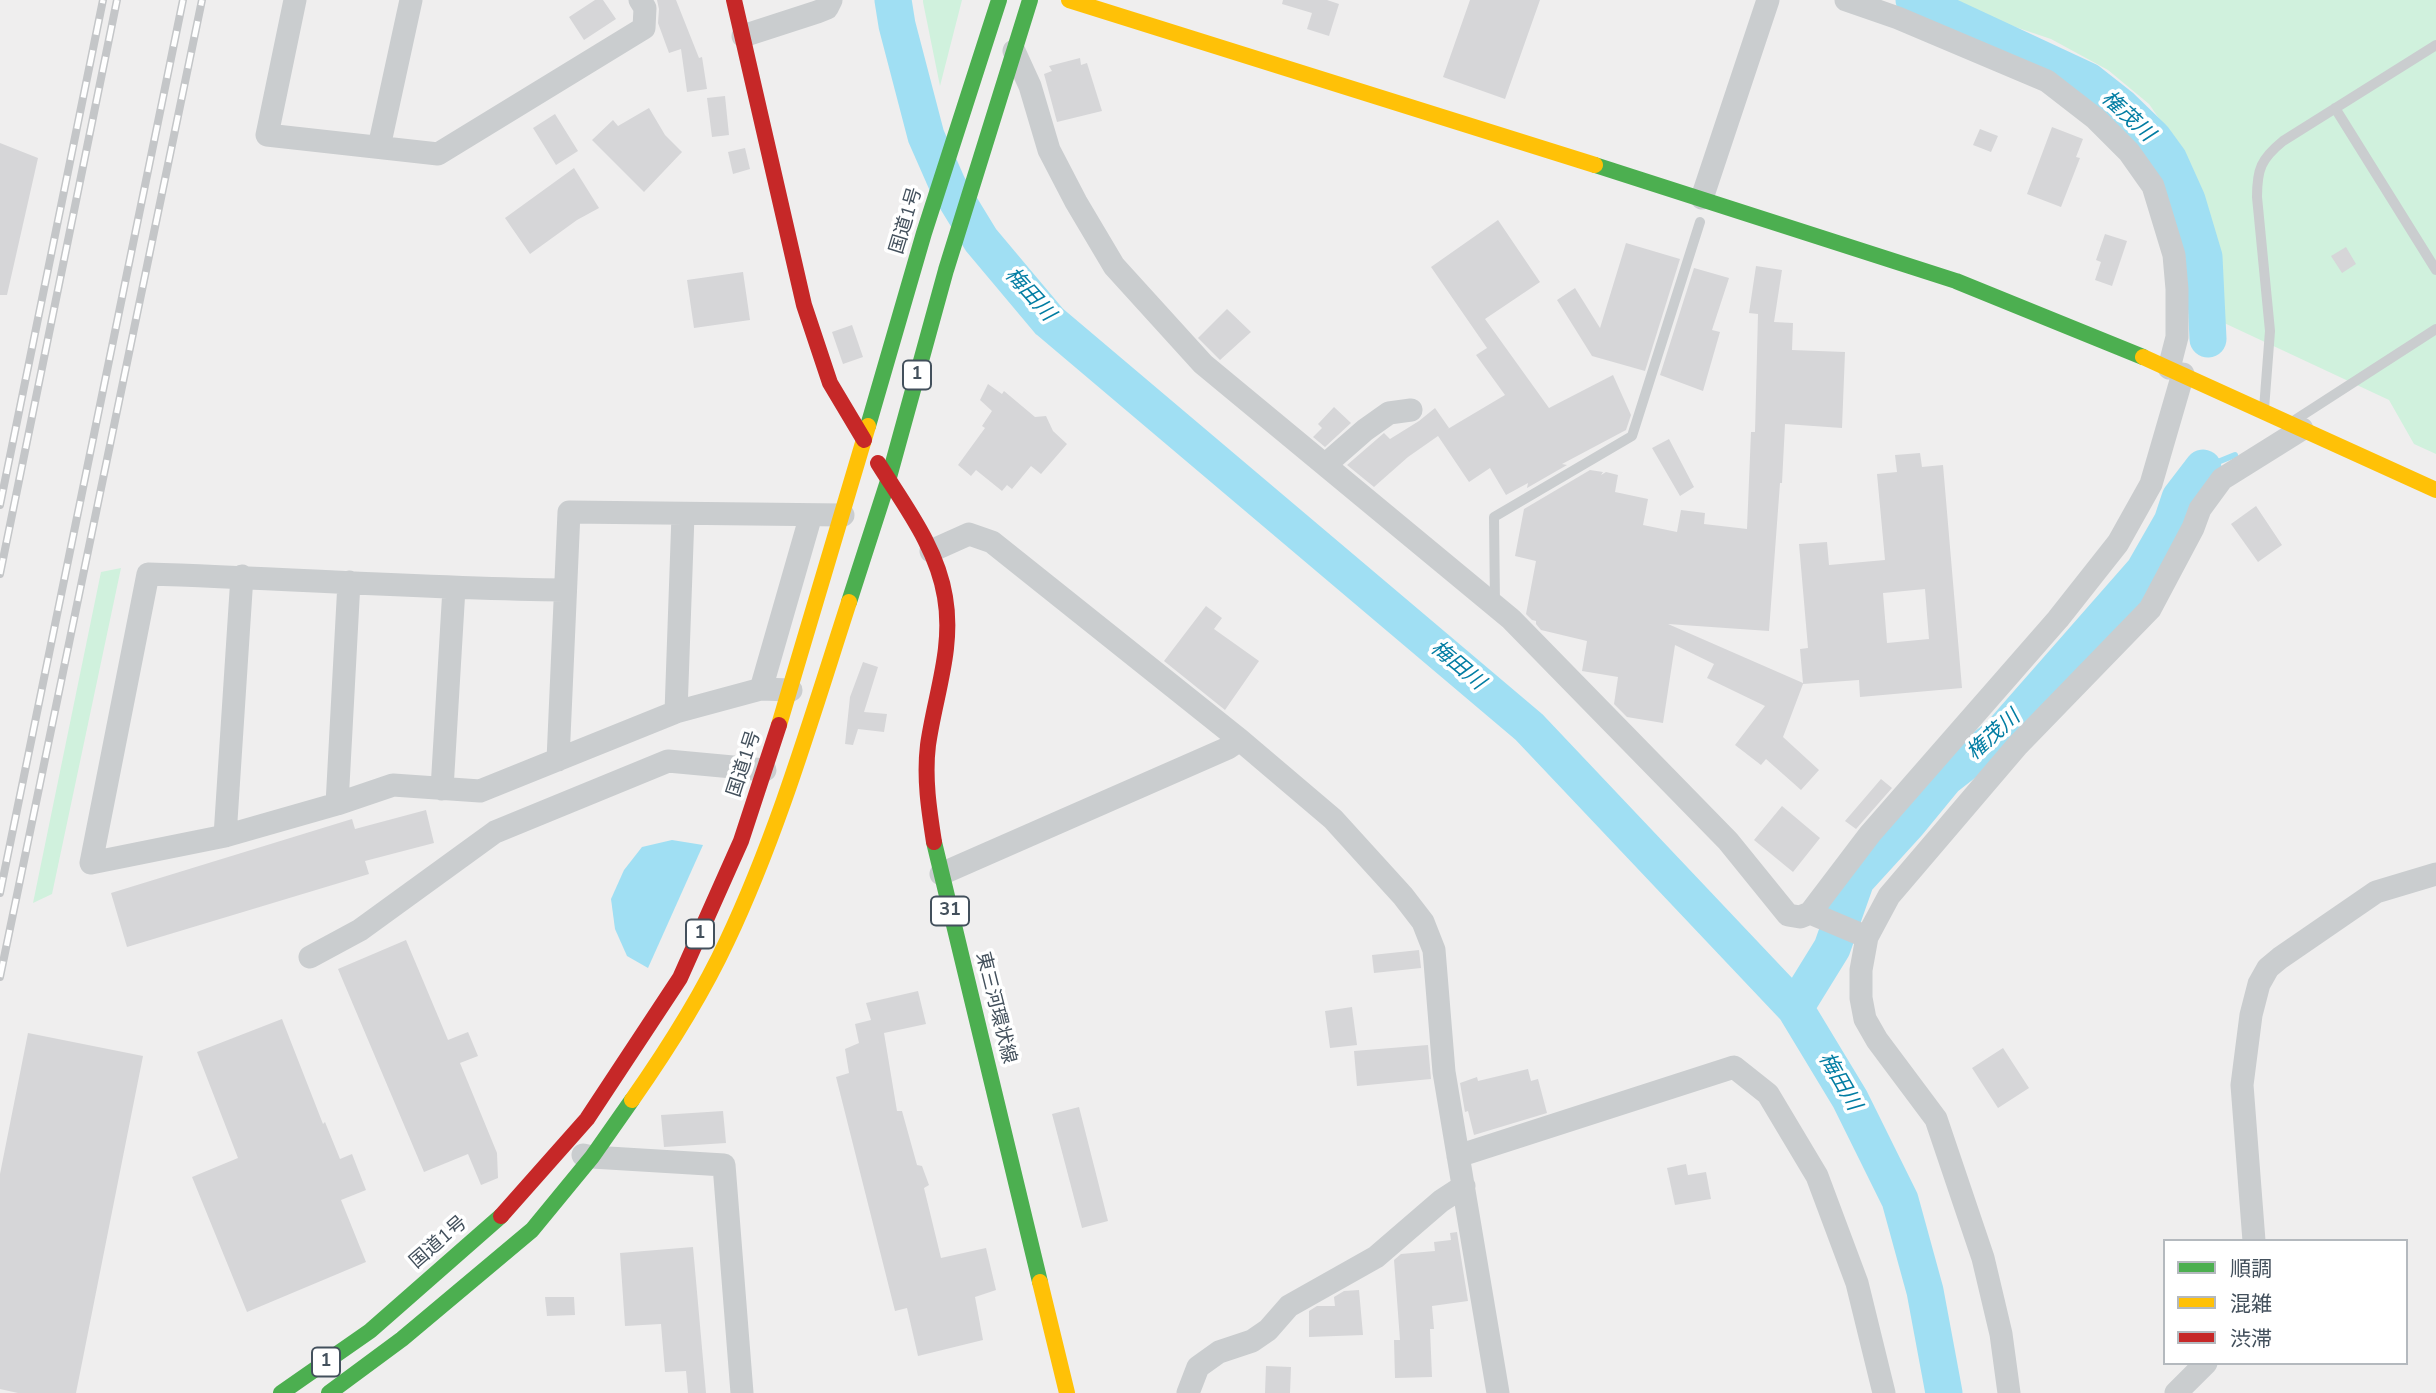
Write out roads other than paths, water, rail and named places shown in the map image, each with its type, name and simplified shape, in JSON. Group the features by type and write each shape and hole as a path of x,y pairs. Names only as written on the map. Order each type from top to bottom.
{"main road":[{"name":"東三河環状線","path":"734,0 804,305 831,383 930,551 945,593 949,630 946,666 931,728 927,772 929,818 1067,1393"},
{"name":"国道1号","path":"281,1393 370,1331 498,1220 587,1119 680,978 741,841 792,691 924,233 998,0"},
{"name":"1","path":"329,1393 402,1339 532,1230 592,1157 669,1047 727,942 782,808 888,481 946,270 1030,0"},
{"path":"1069,0 1702,198 1956,281 2108,341 2436,490"}],"street":[{"path":"295,0 267,135 438,154 644,28 645,8 640,0"},
{"path":"379,147 411,0"},
{"path":"743,36 827,8 831,0"},
{"path":"1702,198 1768,0"},
{"path":"1812,914 1870,834 2058,619 2118,544 2151,484 2176,371 2178,289 2174,255 2153,186 2129,152 2096,119 2047,81 1898,18 1846,0"},
{"path":"1012,58 1030,86 1049,150 1114,267 1203,364 1511,619 1728,841 1788,915 1800,917 1812,914 1863,934"},
{"path":"1325,465 1365,430 1390,413 1411,410"},
{"path":"2009,1393 2001,1334 1983,1258 1936,1119 1877,1040 1865,1019 1861,998 1863,934 1889,896 2017,746 2150,609 2193,528 2200,509 2222,479 2296,427"},
{"path":"558,760 569,512 843,515"},
{"path":"676,712 683,515"},
{"path":"761,690 811,515"},
{"path":"930,551 969,534 992,542 1240,740 1333,819 1423,922 1434,950 1444,1072 1499,1393"},
{"path":"565,590 454,588 242,576 148,574 91,863 225,836 393,786 480,791 676,712 761,690 792,691"},
{"path":"225,836 242,576"},
{"path":"337,804 349,582"},
{"path":"442,789 454,588"},
{"path":"941,874 1141,787 1240,740"},
{"path":"310,957 360,930 495,832 668,761 765,770"},
{"path":"2254,1239 2242,1085 2251,1015 2259,984 2268,968 2280,958 2376,892 2436,874"},
{"path":"1458,1156 1571,1117 1734,1067 1768,1094 1817,1177 1857,1283 1884,1393"},
{"path":"560,1148 592,1157 724,1165 742,1393"},
{"path":"1188,1393 1198,1367 1219,1352 1252,1341 1268,1329 1289,1306 1376,1257 1441,1201 1464,1186"},
{"path":"2176,1393 2203,1365"}],"lane":[{"path":"2263,412 2270,331 2256,197 2257,179 2264,158 2283,141 2436,45"},
{"path":"2335,108 2436,270"},
{"path":"1495,605 1494,517 1632,436 1700,222"},
{"path":"2296,427 2436,329"}],"water":[{"path":"672,840 703,845 648,968 627,956 615,929 611,899 624,870 642,847"}],"waterway":[{"name":"梅田川","path":"893,0 926,136 948,186 981,240 1049,321 1529,727 1795,1008 1850,1099 1900,1200 1925,1291 1944,1393"},
{"name":"権茂川","path":"1914,0 2088,81 2121,107 2153,138 2169,160 2187,200 2204,257 2208,339"},
{"path":"2203,468 2235,455"},
{"name":"権茂川","path":"1795,1008 1832,948 1856,880 1945,778 2000,735 2144,571 2172,522 2180,498 2203,468"}],"railway":[{"path":"0,505 103,0"},
{"path":"0,574 117,0"},
{"path":"0,893 183,0"},
{"path":"0,977 202,0"}]}
